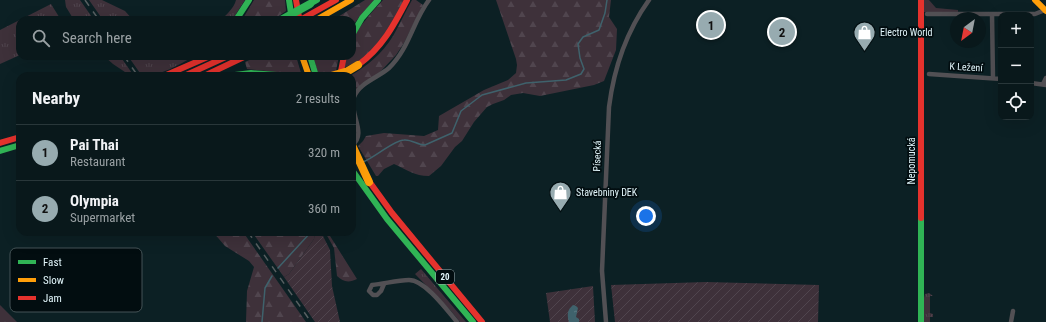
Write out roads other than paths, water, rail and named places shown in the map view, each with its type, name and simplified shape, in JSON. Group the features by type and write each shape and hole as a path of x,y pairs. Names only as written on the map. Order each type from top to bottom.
{"main road":[{"path":"239,16 249,0"},
{"path":"289,0 291,16"},
{"path":"296,0 298,16"},
{"path":"315,16 336,0"},
{"path":"316,16 351,0"},
{"path":"356,28 362,18 378,0"},
{"path":"344,72 370,57 384,43 395,25 407,0"},
{"name":"Nepomucká","path":"921,0 921,322"},
{"path":"1035,0 1046,10"},
{"path":"288,16 314,2"},
{"path":"170,72 191,60"},
{"path":"172,72 201,60"},
{"path":"193,72 219,60"},
{"path":"212,72 238,60"},
{"path":"303,60 308,72"},
{"path":"311,60 315,72"},
{"path":"341,72 343,60"},
{"path":"0,143 16,138"},
{"path":"0,151 16,146"},
{"path":"0,155 16,151"},
{"name":"20","path":"356,156 366,183 397,231 473,322"},
{"path":"356,162 366,183"},
{"name":"20","path":"356,172 482,322"}],"street":[{"path":"356,93 389,68 406,46 429,0"},
{"name":"Písecká","path":"606,322 602,270 608,107 612,82 619,58 630,32 649,0"},
{"path":"927,14 1035,14 1046,10"},
{"path":"992,14 993,78"},
{"name":"K Ležení","path":"930,74 998,79"},
{"path":"1034,82 1045,84 1046,78"},
{"path":"356,120 358,138 356,142"},
{"path":"384,284 415,280 420,283 457,322"},
{"path":"1011,322 1013,311"}],"water":[{"path":"573,305 578,308 576,317 579,319 579,322 569,322 568,313"}],"waterway":[{"path":"363,162 400,141 409,140 425,145 452,133 461,111 482,95 526,83 566,80 581,74 584,69 580,58 578,44 583,37 599,30 605,13 607,0"},
{"path":"278,268 307,236"},
{"path":"262,322 265,288 272,276"}],"railway":[{"path":"85,0 96,16"},
{"path":"127,60 135,72"},
{"path":"251,236 311,322"}],"place":[{"name":"Pai Thai","path":"711,25"},
{"name":"Olympia","path":"782,32"},
{"name":"Electro World","path":"864,52"},
{"name":"Stavebniny DEK","path":"561,212"}]}
